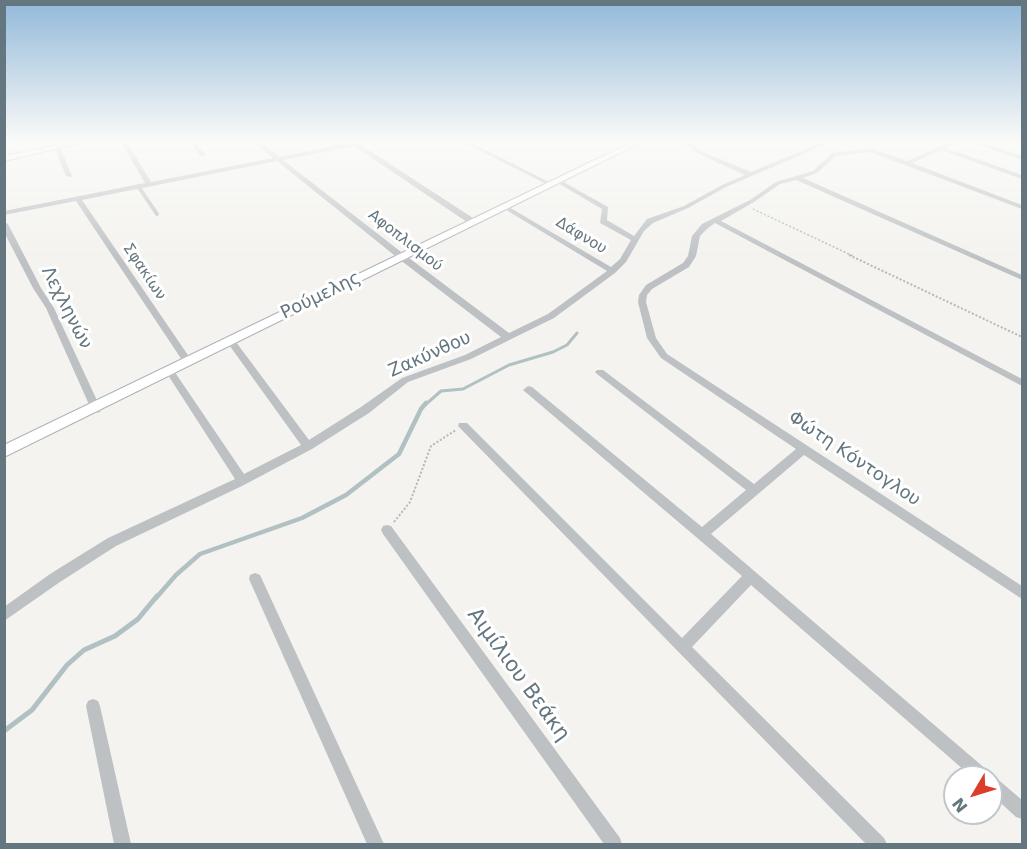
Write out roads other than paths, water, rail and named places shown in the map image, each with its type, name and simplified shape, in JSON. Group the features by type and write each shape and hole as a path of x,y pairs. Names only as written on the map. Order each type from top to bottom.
{"street":[{"path":"4,213 161,182"},
{"name":"Αφοπλισμού","path":"306,182 510,338"},
{"path":"411,182 472,222"},
{"path":"551,182 606,207 603,221 636,240"},
{"name":"Ρούμελης","path":"4,452 557,182"},
{"name":"Ζακύνθου","path":"4,615 55,578 112,542 308,446 365,410 405,380 468,357 551,316 612,271 648,222 686,207 738,182"},
{"path":"716,221 782,182"},
{"path":"806,182 1023,278"},
{"path":"956,182 1023,207"},
{"name":"Σφακίων","path":"78,199 187,361"},
{"name":"Δάφνου","path":"505,207 612,271"},
{"path":"716,221 1023,383"},
{"name":"Φώτη Κόντογλου","path":"716,221 698,233 692,256 686,265 649,287 641,298 652,338 664,356 1023,593"},
{"name":"Λεχληνών","path":"4,224 50,308 96,409"},
{"path":"230,340 308,446"},
{"path":"169,370 242,480"},
{"path":"600,372 754,490"},
{"path":"528,390 702,534 970,765"},
{"path":"463,426 878,844"},
{"path":"702,534 805,448"},
{"name":"Αιμίλιου Βεάκη","path":"387,530 614,844"},
{"path":"683,647 751,576"},
{"path":"255,579 376,844"},
{"path":"93,706 123,844"},
{"path":"1003,794 1023,811"}],"lane":[{"path":"138,186 157,214"}],"waterway":[{"path":"425,405 441,391 463,389 509,365 553,352 567,345 577,333"},
{"path":"156,598 176,575 200,554 302,518 346,495 399,454 426,403"},
{"path":"4,731 32,710 67,665 84,650 115,636 138,619 157,596"}]}
